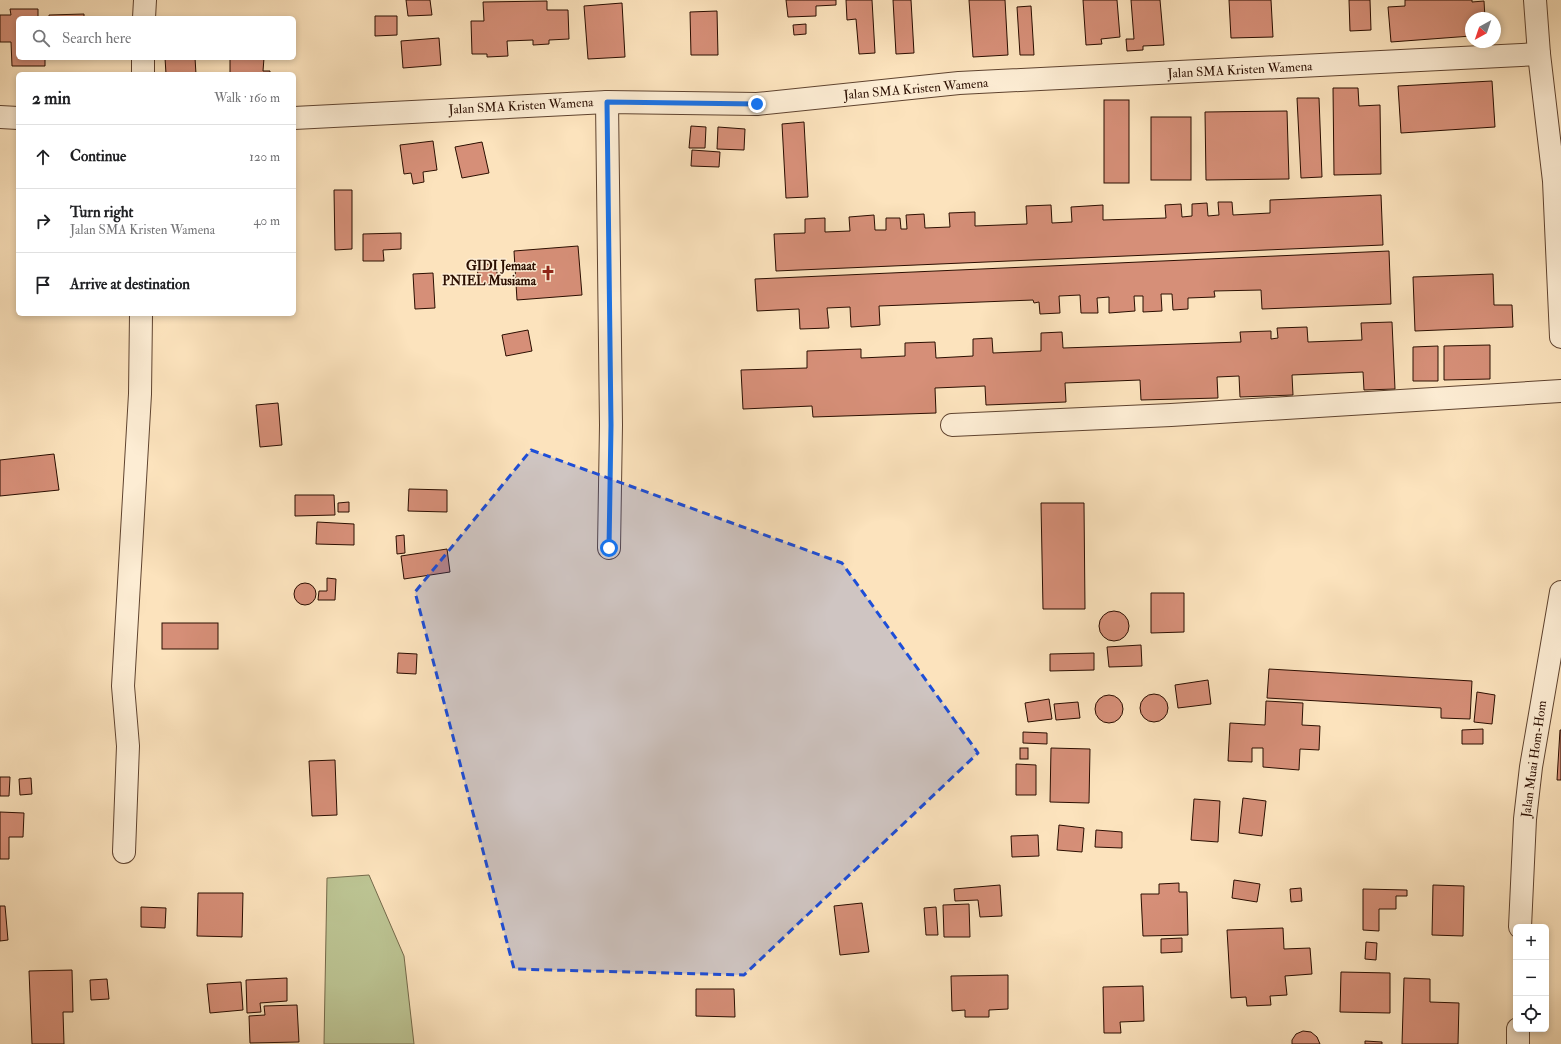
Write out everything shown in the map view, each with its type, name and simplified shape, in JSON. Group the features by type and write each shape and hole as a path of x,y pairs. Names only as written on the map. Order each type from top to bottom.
{"street":[{"path":"144,16 145,0"},
{"path":"1535,0 1539,54 1554,181 1561,338"},
{"name":"Jalan SMA Kristen Wamena","path":"296,118 607,102 757,104 959,83 1539,54"},
{"path":"143,60 143,72"},
{"path":"607,102 611,425 609,548"},
{"path":"0,117 16,118"},
{"path":"124,852 128,746 123,686 140,394 141,316"},
{"path":"952,424 1171,414 1561,391"},
{"name":"Jalan Muai Hom-Hom","path":"1520,924 1525,819 1531,767 1561,592"},
{"path":"1518,1032 1518,1044"}],"highlighted area":[{"path":"531,450 842,563 978,753 744,975 514,969 415,592"}],"green space":[{"path":"369,875 404,956 414,1044 324,1044 327,878"}],"building":[{"path":"406,0 430,0 432,15 408,16"},
{"path":"786,0 836,0 836,5 816,6 816,16 788,17"},
{"path":"846,0 872,0 875,53 859,54 856,19 847,20"},
{"path":"893,0 911,0 914,53 896,54"},
{"path":"969,0 1005,0 1008,55 973,57"},
{"path":"1083,0 1117,0 1120,37 1101,39 1102,44 1086,45"},
{"path":"1131,0 1160,0 1164,45 1143,46 1143,50 1127,51 1126,39 1134,39"},
{"path":"1229,0 1271,0 1273,37 1231,38"},
{"path":"1349,0 1370,0 1371,30 1350,31"},
{"path":"1405,0 1472,0 1472,2 1484,1 1485,12 1465,12 1465,36 1391,42 1388,7 1405,6"},
{"path":"547,1 547,10 568,10 569,39 549,40 549,44 533,45 533,40 507,41 508,56 487,57 487,54 472,54 471,21 484,21 483,2"},
{"path":"622,3 625,57 588,59 584,6"},
{"path":"1031,6 1034,55 1020,55 1017,7"},
{"path":"10,9 38,9 38,16 16,16 16,60 45,60 45,66 12,66 11,42 0,42 0,15 11,15"},
{"path":"717,11 718,55 691,55 690,12"},
{"path":"84,14 84,16 49,16"},
{"path":"375,16 397,16 397,35 375,36"},
{"path":"806,24 806,34 794,35 793,25"},
{"path":"439,38 441,65 403,68 401,41"},
{"path":"165,60 195,60 196,72 166,72"},
{"path":"230,60 264,60 263,71 270,71 270,72 230,72"},
{"path":"1492,81 1495,127 1401,133 1398,86"},
{"path":"1333,88 1358,88 1359,106 1380,105 1381,174 1334,175"},
{"path":"1297,98 1319,98 1322,177 1301,178"},
{"path":"1104,100 1129,100 1129,183 1104,183"},
{"path":"1287,111 1289,179 1206,180 1205,112"},
{"path":"1151,117 1191,117 1191,180 1151,180"},
{"path":"804,122 808,197 786,198 782,124"},
{"path":"691,126 706,127 705,148 689,148"},
{"path":"718,127 745,129 744,150 717,149"},
{"path":"433,141 437,170 423,172 424,182 413,184 411,173 404,174 400,145"},
{"path":"482,142 489,173 462,178 455,147"},
{"path":"692,150 720,152 719,167 691,166"},
{"path":"334,190 352,190 352,249 335,250"},
{"path":"1381,195 1383,245 776,271 774,234 805,233 805,219 825,218 825,232 850,231 849,217 874,215 875,230 886,230 886,218 900,218 901,229 907,229 906,215 924,214 925,228 950,227 949,213 975,212 975,226 1027,224 1026,206 1051,205 1052,223 1072,222 1071,207 1103,205 1103,220 1166,218 1165,205 1181,204 1182,217 1192,216 1192,204 1207,203 1208,216 1219,215 1218,202 1232,202 1233,215 1270,213 1270,200"},
{"path":"401,233 401,249 383,250 384,261 363,261 363,234"},
{"name":"GIDI Jemaat PNIEL Musiama","path":"578,246 582,295 517,300 514,251"},
{"path":"1389,251 1391,304 1262,309 1261,290 1214,291 1215,297 1188,298 1188,309 1173,310 1172,294 1161,294 1162,311 1143,312 1143,296 1134,296 1135,311 1109,313 1109,297 1097,298 1098,313 1081,313 1080,295 1059,296 1060,313 1040,314 1039,302 1034,303 1033,300 879,306 880,325 851,327 850,307 827,308 829,328 800,329 799,309 757,311 755,279"},
{"path":"496,263 498,283 479,285 477,266"},
{"path":"433,273 435,308 415,309 413,274"},
{"path":"1493,274 1494,305 1512,305 1513,327 1415,331 1413,277"},
{"path":"1392,322 1395,389 1364,390 1363,372 1292,375 1293,395 1240,397 1239,376 1217,377 1218,398 1141,400 1140,380 1065,383 1066,402 986,405 985,386 935,388 936,413 813,417 812,406 743,409 741,370 807,368 807,351 861,349 861,358 905,356 905,343 935,342 936,358 973,356 973,339 992,338 993,353 1041,351 1041,333 1062,332 1063,348 1241,342 1240,332 1271,331 1271,339 1278,338 1277,328 1307,327 1308,342 1362,340 1361,323"},
{"path":"528,330 532,351 506,356 502,335"},
{"path":"1490,345 1490,379 1444,380 1444,346"},
{"path":"1438,346 1438,381 1413,381 1413,347"},
{"path":"278,403 282,445 260,447 256,405"},
{"path":"54,454 59,490 0,496 0,460"},
{"path":"409,489 447,490 447,512 408,511"},
{"path":"295,495 334,495 335,515 295,516"},
{"path":"349,502 349,512 338,512 338,503"},
{"path":"1041,503 1084,503 1085,609 1043,609"},
{"path":"317,522 354,524 354,545 316,544"},
{"path":"404,535 405,553 397,554 396,536"},
{"path":"447,549 450,572 404,579 401,556"},
{"path":"327,578 336,579 335,600 318,600 319,591 327,591"},
{"path":"305,583 309,584 315,590 315,598 309,604 305,605 301,604 295,598 294,594 295,590 301,584"},
{"path":"1151,593 1184,593 1184,632 1151,633"},
{"path":"1114,611 1120,612 1128,620 1128,632 1120,640 1114,641 1108,640 1100,632 1099,626 1100,620 1108,612"},
{"path":"162,623 218,623 218,649 162,649"},
{"path":"1141,645 1142,666 1109,667 1107,647"},
{"path":"398,653 417,654 416,674 397,673"},
{"path":"1094,653 1094,670 1050,671 1050,654"},
{"path":"1269,669 1472,681 1470,719 1441,718 1441,708 1267,698"},
{"path":"1208,680 1211,704 1178,708 1175,685"},
{"path":"1477,692 1495,695 1492,724 1474,722"},
{"path":"1154,694 1164,698 1168,708 1164,718 1154,722 1144,718 1140,708 1144,698"},
{"path":"1109,695 1119,699 1123,709 1119,719 1109,723 1099,719 1095,709 1099,699"},
{"path":"1049,699 1052,719 1028,722 1025,703"},
{"path":"1266,701 1303,703 1302,725 1320,726 1319,750 1300,749 1299,770 1263,767 1263,748 1252,748 1252,762 1228,761 1230,723 1265,725"},
{"path":"1078,702 1080,718 1056,720 1054,704"},
{"path":"1483,729 1483,744 1462,744 1462,730"},
{"path":"1560,730 1561,780 1557,780"},
{"path":"1023,732 1047,733 1047,744 1023,743"},
{"path":"1020,748 1028,748 1028,759 1020,759"},
{"path":"1051,748 1090,749 1089,803 1050,802"},
{"path":"335,760 337,815 312,816 309,761"},
{"path":"1016,764 1036,765 1036,795 1016,795"},
{"path":"0,777 10,777 9,796 0,796"},
{"path":"31,778 32,794 20,795 19,779"},
{"path":"1243,798 1266,801 1262,836 1239,833"},
{"path":"1194,799 1220,801 1218,842 1191,840"},
{"path":"0,812 24,813 23,837 9,837 9,859 0,859"},
{"path":"1059,825 1084,828 1082,852 1057,850"},
{"path":"1096,830 1122,832 1122,848 1095,847"},
{"path":"1038,835 1039,856 1012,857 1011,836"},
{"path":"1234,880 1260,884 1257,902 1232,898"},
{"path":"1179,883 1179,892 1187,892 1188,935 1143,936 1141,894 1159,894 1159,884"},
{"path":"1000,885 1002,916 980,917 978,900 955,901 954,889"},
{"path":"1433,885 1464,886 1463,936 1432,935"},
{"path":"1301,888 1302,901 1291,902 1290,889"},
{"path":"1363,889 1407,890 1407,896 1396,896 1396,909 1379,909 1379,931 1363,930"},
{"path":"198,893 243,893 242,937 197,936"},
{"path":"862,903 869,952 840,955 834,906"},
{"path":"969,904 970,937 944,937 943,905"},
{"path":"0,906 5,906 8,940 0,941"},
{"path":"141,907 166,908 165,928 141,927"},
{"path":"936,907 938,935 926,935 924,908"},
{"path":"1283,928 1284,949 1310,948 1312,974 1285,976 1287,995 1270,996 1271,1005 1247,1006 1246,997 1231,998 1227,930"},
{"path":"1182,938 1182,952 1161,953 1161,939"},
{"path":"1366,942 1377,943 1376,960 1365,959"},
{"path":"72,970 73,1012 63,1012 64,1044 32,1044 29,971"},
{"path":"1341,972 1390,973 1390,1013 1340,1012"},
{"path":"1008,975 1008,1009 989,1010 989,1017 965,1017 965,1010 952,1011 951,976"},
{"path":"287,978 287,1001 260,1003 261,1012 247,1013 246,980"},
{"path":"1404,978 1430,979 1430,1002 1459,1003 1458,1044 1402,1044"},
{"path":"107,979 109,999 91,1000 90,980"},
{"path":"241,982 243,1010 210,1013 207,984"},
{"path":"1143,986 1144,1021 1120,1022 1121,1033 1104,1033 1103,987"},
{"path":"696,989 734,989 735,1017 696,1016"},
{"path":"297,1005 299,1042 250,1043 249,1016 265,1015 264,1006"},
{"path":"1303,1031 1311,1032 1317,1037 1320,1044 1292,1044 1292,1040 1296,1034"},
{"path":"1365,1041 1382,1042 1382,1044 1365,1044"}],"place":[{"name":"GIDI Jemaat PNIEL Musiama","path":"548,273"}],"route":[{"path":"609,548 611,425 607,102 757,104"}]}
